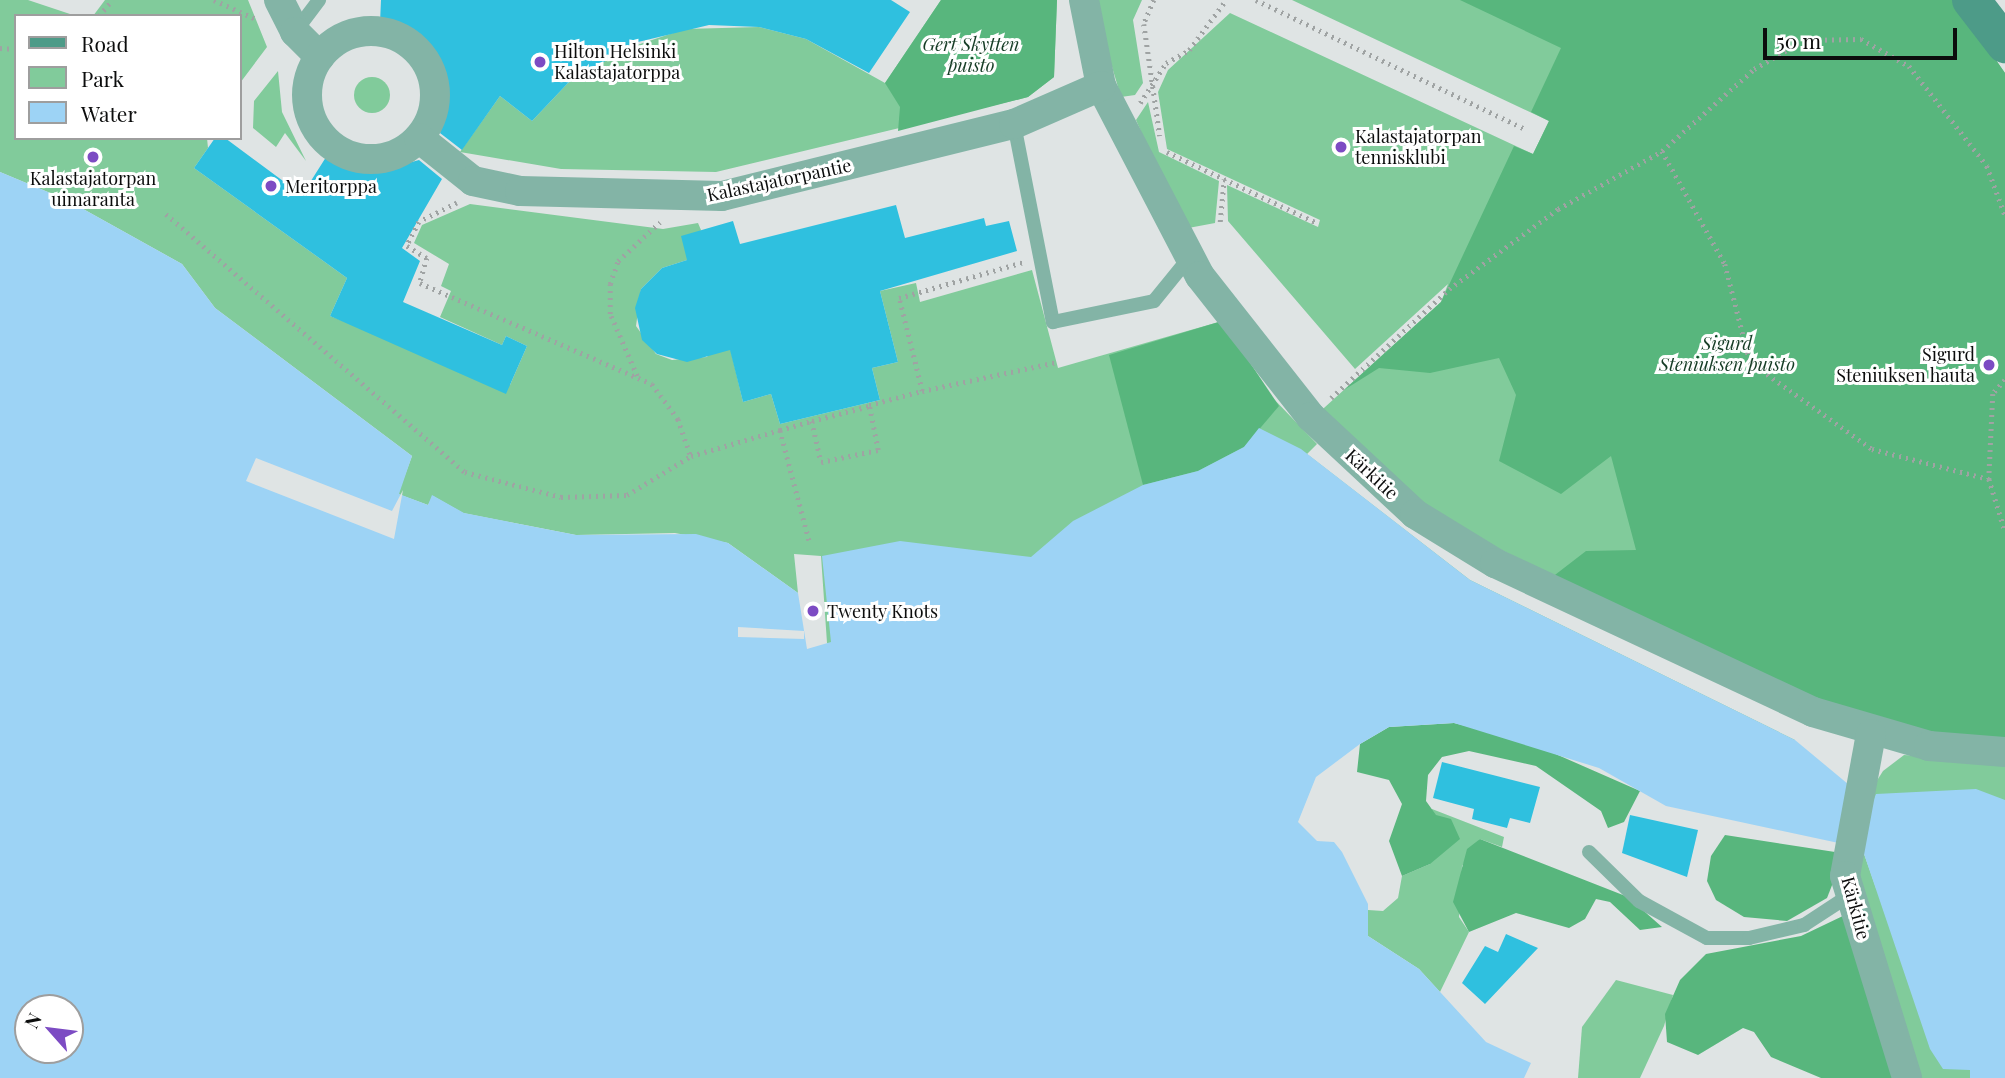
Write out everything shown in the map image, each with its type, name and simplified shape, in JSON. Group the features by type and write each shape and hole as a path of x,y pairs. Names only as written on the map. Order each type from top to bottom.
{"main road":[{"path":"1971,0 2005,44"}],"street":[{"name":"Kärkitie","path":"1084,0 1101,86 1189,258 1311,417 1415,514 1595,611 1871,734 2005,752"},
{"path":"270,11 320,57"},
{"path":"364,31 398,37 415,48 435,92 419,138 376,159 328,143 313,120 307,93 320,57 364,31"},
{"name":"Kalastajatorpantie","path":"419,138 473,181 520,191 668,199 722,196 1013,124 1101,86"},
{"name":"Kärkitie","path":"1871,734 1853,824 1850,895 1907,1078"}],"lane":[{"path":"295,32 318,0"},
{"path":"1013,124 1053,322 1154,301 1189,258"},
{"path":"1589,852 1639,901 1707,938 1749,938 1804,925 1850,895"}],"path":[{"path":"101,14 112,0"},
{"path":"214,0 270,11"},
{"path":"1154,0 1144,24 1151,87 1163,150 1315,222"},
{"path":"1121,129 1166,63 1189,50 1213,23 1226,0"},
{"path":"1256,0 1525,129"},
{"path":"1311,417 1449,289 1558,209 1662,151 1754,69 1804,40 1861,39 1909,66 1947,107 1987,166 2005,215"},
{"path":"1662,151 1725,264 1750,362 1872,449 1989,479"},
{"path":"1220,222 1224,179"},
{"path":"470,197 419,222 407,246 427,258 420,283 637,377 664,395 691,456"},
{"path":"166,214 465,472 561,497 627,495 691,456 922,391 1057,362"},
{"path":"637,377 610,314 610,284 618,261 662,221"},
{"path":"922,391 899,298 1030,261"},
{"path":"2005,380 1993,394 1989,479 2005,531"},
{"path":"812,421 821,462 878,450 869,405"},
{"path":"780,430 809,540"}],"green space":[{"path":"0,0 28,0 70,14 14,14 14,140 207,140 208,148 194,168 347,278 330,316 510,385 527,346 506,336 502,345 440,317 451,291 441,286 449,264 414,243 422,225 470,204 663,229 698,223 701,230 687,260 662,268 641,289 636,326 656,354 672,360 707,357 714,346 729,343 743,402 771,394 780,424 880,400 872,368 898,362 880,291 916,283 920,302 1032,270 1058,368 1222,321 1268,393 1317,444 1307,454 1470,580 1795,740 1781,745 975,648 827,643 821,556 794,554 798,593 728,543 675,533 576,535 463,513 433,496 428,505 398,494 412,456 215,308 182,264 67,200 0,172"},
{"path":"105,0 248,0 267,47 242,80 242,14 94,14"},
{"path":"941,0 1057,0 1054,77 1028,97 716,172 561,169 460,152 500,96 532,121 568,83 613,53 685,29 759,27 806,39 885,83"},
{"name":"Gert Skytten puisto","path":"941,0 1057,0 1054,77 1028,97 898,131 900,107 885,83"},
{"path":"1092,0 1142,0 1133,20 1143,83 1135,95 1121,97"},
{"name":"Sigurd Steniuksen puisto","path":"1292,0 1953,0 2005,73 1686,645 1426,511 1314,417 1441,302 1448,284 1355,369 1228,221 1227,185 1318,227 1320,220 1167,149 1158,92 1168,70 1230,13 1533,154 1549,121"},
{"name":"Sigurd Steniuksen puisto","path":"1460,0 1953,0 1959,6 2005,73 2005,741 1869,726 1551,578 1586,551 1636,550 1611,456 1561,494 1499,461 1516,395 1499,358 1430,373 1379,368 1344,390 1441,302 1514,146 1533,154 1549,121 1531,112 1561,48"},
{"path":"278,71 282,112 306,161 285,133 276,147 253,128 254,101"},
{"path":"372,77 385,82 390,95 385,108 372,113 359,108 354,95 359,82"},
{"path":"1148,102 1159,152 1219,181 1215,223 1183,229 1136,120"},
{"path":"1222,321 1279,406 1244,447 1198,471 1143,485 1109,355"},
{"path":"1454,723 1526,741 1640,791 1624,822 1608,828 1601,811 1536,766 1469,751 1442,757 1428,775 1426,801 1436,815 1451,819 1460,839 1430,864 1402,876 1389,841 1402,804 1389,780 1357,772 1360,744 1389,727"},
{"path":"1904,755 2005,762 2005,801 1869,816 1871,790 1883,771"},
{"path":"1432,809 1504,837 1502,847 1480,839 1462,866 1459,917 1469,932 1440,992 1419,969 1368,936 1364,925 1368,910 1383,911 1398,898 1402,876 1430,864"},
{"path":"1725,835 1835,852 1836,875 1827,898 1787,921 1744,917 1716,900 1707,881 1711,856"},
{"path":"1480,839 1628,897 1662,927 1640,930 1610,902 1596,899 1585,919 1569,928 1516,913 1469,932 1453,902 1467,849"},
{"path":"1862,848 1876,888 1996,1078 1918,1078 1857,872"},
{"path":"1847,914 1893,1078 1821,1078 1771,1057 1754,1032 1743,1028 1698,1055 1667,1042 1665,1014 1680,980 1706,954 1801,936"},
{"path":"1616,980 1673,995 1664,1026 1640,1078 1578,1078 1582,1027"}],"water":[{"path":"0,172 67,200 182,264 215,308 412,456 399,494 428,505 432,495 464,513 576,535 696,534 728,543 798,593 807,649 831,642 822,556 900,541 1031,557 1073,521 1143,485 1198,471 1244,447 1259,428 1301,449 1470,580 1795,740 1872,804 1876,794 1976,789 2005,800 2005,1078 1970,1078 1970,1070 1943,1069 1930,1049 1862,848 1666,806 1599,768 1454,723 1389,727 1360,744 1316,777 1298,822 1317,841 1334,842 1342,852 1368,904 1368,936 1419,969 1486,1042 1531,1063 1524,1078 0,1078"}],"pier":[{"path":"256,458 392,511 403,490 394,539 246,481"},
{"path":"738,627 804,631 804,639 738,637"}],"building":[{"name":"Hilton Helsinki Kalastajatorppa","path":"381,0 891,0 910,12 869,73 806,39 759,27 709,25 638,42 568,83 532,121 500,96 462,150 440,133 448,103 437,57 413,34 380,23"},
{"path":"214,140 228,140 302,195 328,154 376,172 419,160 442,179 402,248 420,261 403,302 502,345 506,336 527,346 506,394 330,316 347,278 194,168"},
{"path":"896,205 905,238 984,218 986,226 1009,221 1017,251 880,291 898,362 872,368 880,400 780,424 771,394 743,402 730,350 687,362 657,354 642,340 635,308 641,289 662,268 687,260 681,236 733,221 740,244"},
{"path":"1442,762 1540,787 1530,823 1510,818 1507,828 1472,819 1474,809 1433,798"},
{"path":"1630,815 1698,830 1687,877 1622,853"},
{"path":"1506,934 1538,948 1485,1004 1462,983 1485,946 1498,952"}],"place":[{"name":"Hilton Helsinki Kalastajatorppa","path":"540,62"},
{"name":"Kalastajatorpan tennisklubi","path":"1341,147"},
{"name":"Kalastajatorpan uimaranta","path":"93,157"},
{"name":"Meritorppa","path":"271,186"},
{"name":"Sigurd Steniuksen hauta","path":"1989,365"},
{"name":"Twenty Knots","path":"813,611"}]}
